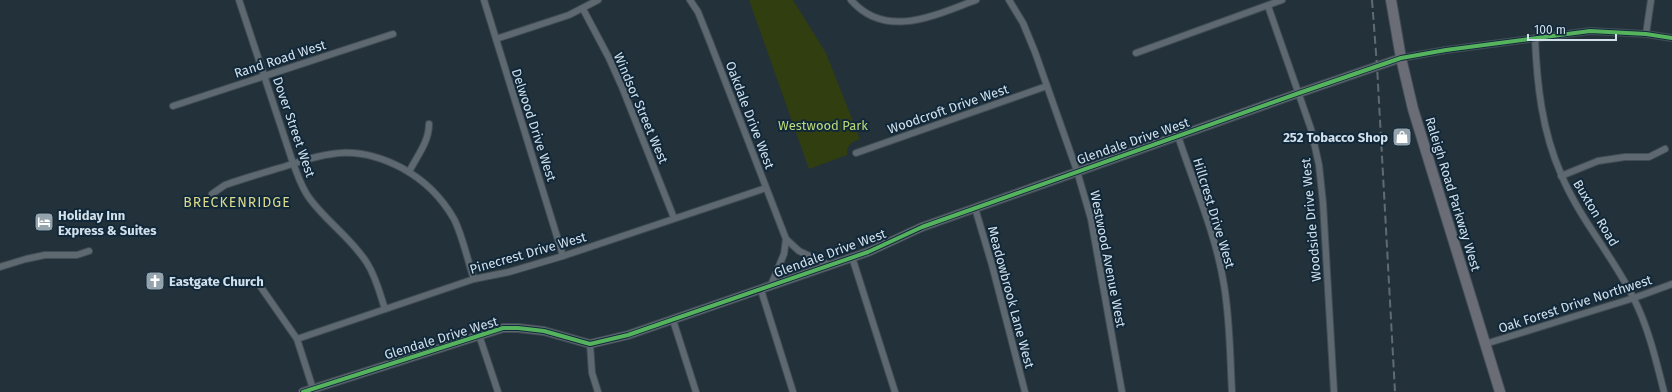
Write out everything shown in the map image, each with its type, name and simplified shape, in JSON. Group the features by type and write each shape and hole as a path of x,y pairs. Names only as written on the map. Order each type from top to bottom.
{"main road":[{"name":"Raleigh Road Parkway West","path":"1391,0 1401,58 1416,120 1500,392"}],"street":[{"name":"Dover Street West","path":"239,0 293,163 303,188 326,218 355,248 368,265 385,309"},
{"name":"Delwood Drive West","path":"484,0 563,256"},
{"path":"496,39 569,16 598,0"},
{"name":"Oakdale Drive West","path":"690,0 698,12 786,239 799,251 829,265"},
{"path":"851,0 862,11 870,16 895,23 914,21 976,0"},
{"name":"Westwood Avenue West","path":"1009,0 1025,28 1047,86 1077,171 1091,219 1122,392"},
{"path":"1136,52 1282,0"},
{"path":"1646,34 1651,0"},
{"name":"Woodside Drive West","path":"1268,6 1299,93 1319,165 1323,203 1334,392"},
{"name":"Windsor Street West","path":"583,9 609,58 622,87 674,218"},
{"path":"1401,58 1446,50 1590,31 1646,34 1672,38"},
{"name":"Rand Road West","path":"173,106 393,34"},
{"name":"Buxton Road","path":"1535,38 1538,88 1550,147 1561,176 1583,216 1634,298 1649,337 1664,392"},
{"name":"Glendale Drive West","path":"303,392 503,328 544,331 590,344 628,336 852,257 889,243 922,227 1077,171 1401,58"},
{"name":"Woodcroft Drive West","path":"856,153 1047,86"},
{"path":"409,172 429,134 429,124"},
{"name":"Hillcrest Drive West","path":"1178,136 1210,228 1224,285 1228,319 1232,392"},
{"path":"1561,176 1598,161 1625,157 1649,157 1665,149"},
{"path":"212,194 225,185 293,163 328,154 354,152 386,160 409,172 425,183 441,200 452,216 474,279"},
{"name":"Pinecrest Drive West","path":"297,338 474,279 509,272 563,256 766,188"},
{"name":"Meadowbrook Lane West","path":"975,208 992,265 1025,392"},
{"path":"771,285 782,261 786,239"},
{"path":"0,267 45,255 77,255 89,251"},
{"path":"852,257 895,392"},
{"path":"258,283 297,338 313,390"},
{"name":"Oak Forest Drive Northwest","path":"1485,344 1634,298 1672,284"},
{"path":"761,290 793,392"},
{"path":"673,320 696,392"},
{"path":"479,335 498,392"},
{"path":"590,344 592,373 598,392"}],"green space":[{"name":"Westwood Park","path":"749,0 793,0 826,53 860,139 850,144 847,155 809,169"}],"railway":[{"path":"1372,0 1395,392"}],"cycle path":[{"path":"303,392 503,328 544,331 590,344 628,335 868,252 922,227 1401,58 1446,50 1590,31 1646,34 1672,38"}],"place":[{"name":"252 Tobacco Shop","path":"1402,137"},
{"name":"Holiday Inn Express & Suites","path":"44,222"},
{"name":"Eastgate Church","path":"155,281"}],"district":[{"name":"BRECKENRIDGE","path":"237,202"}]}
